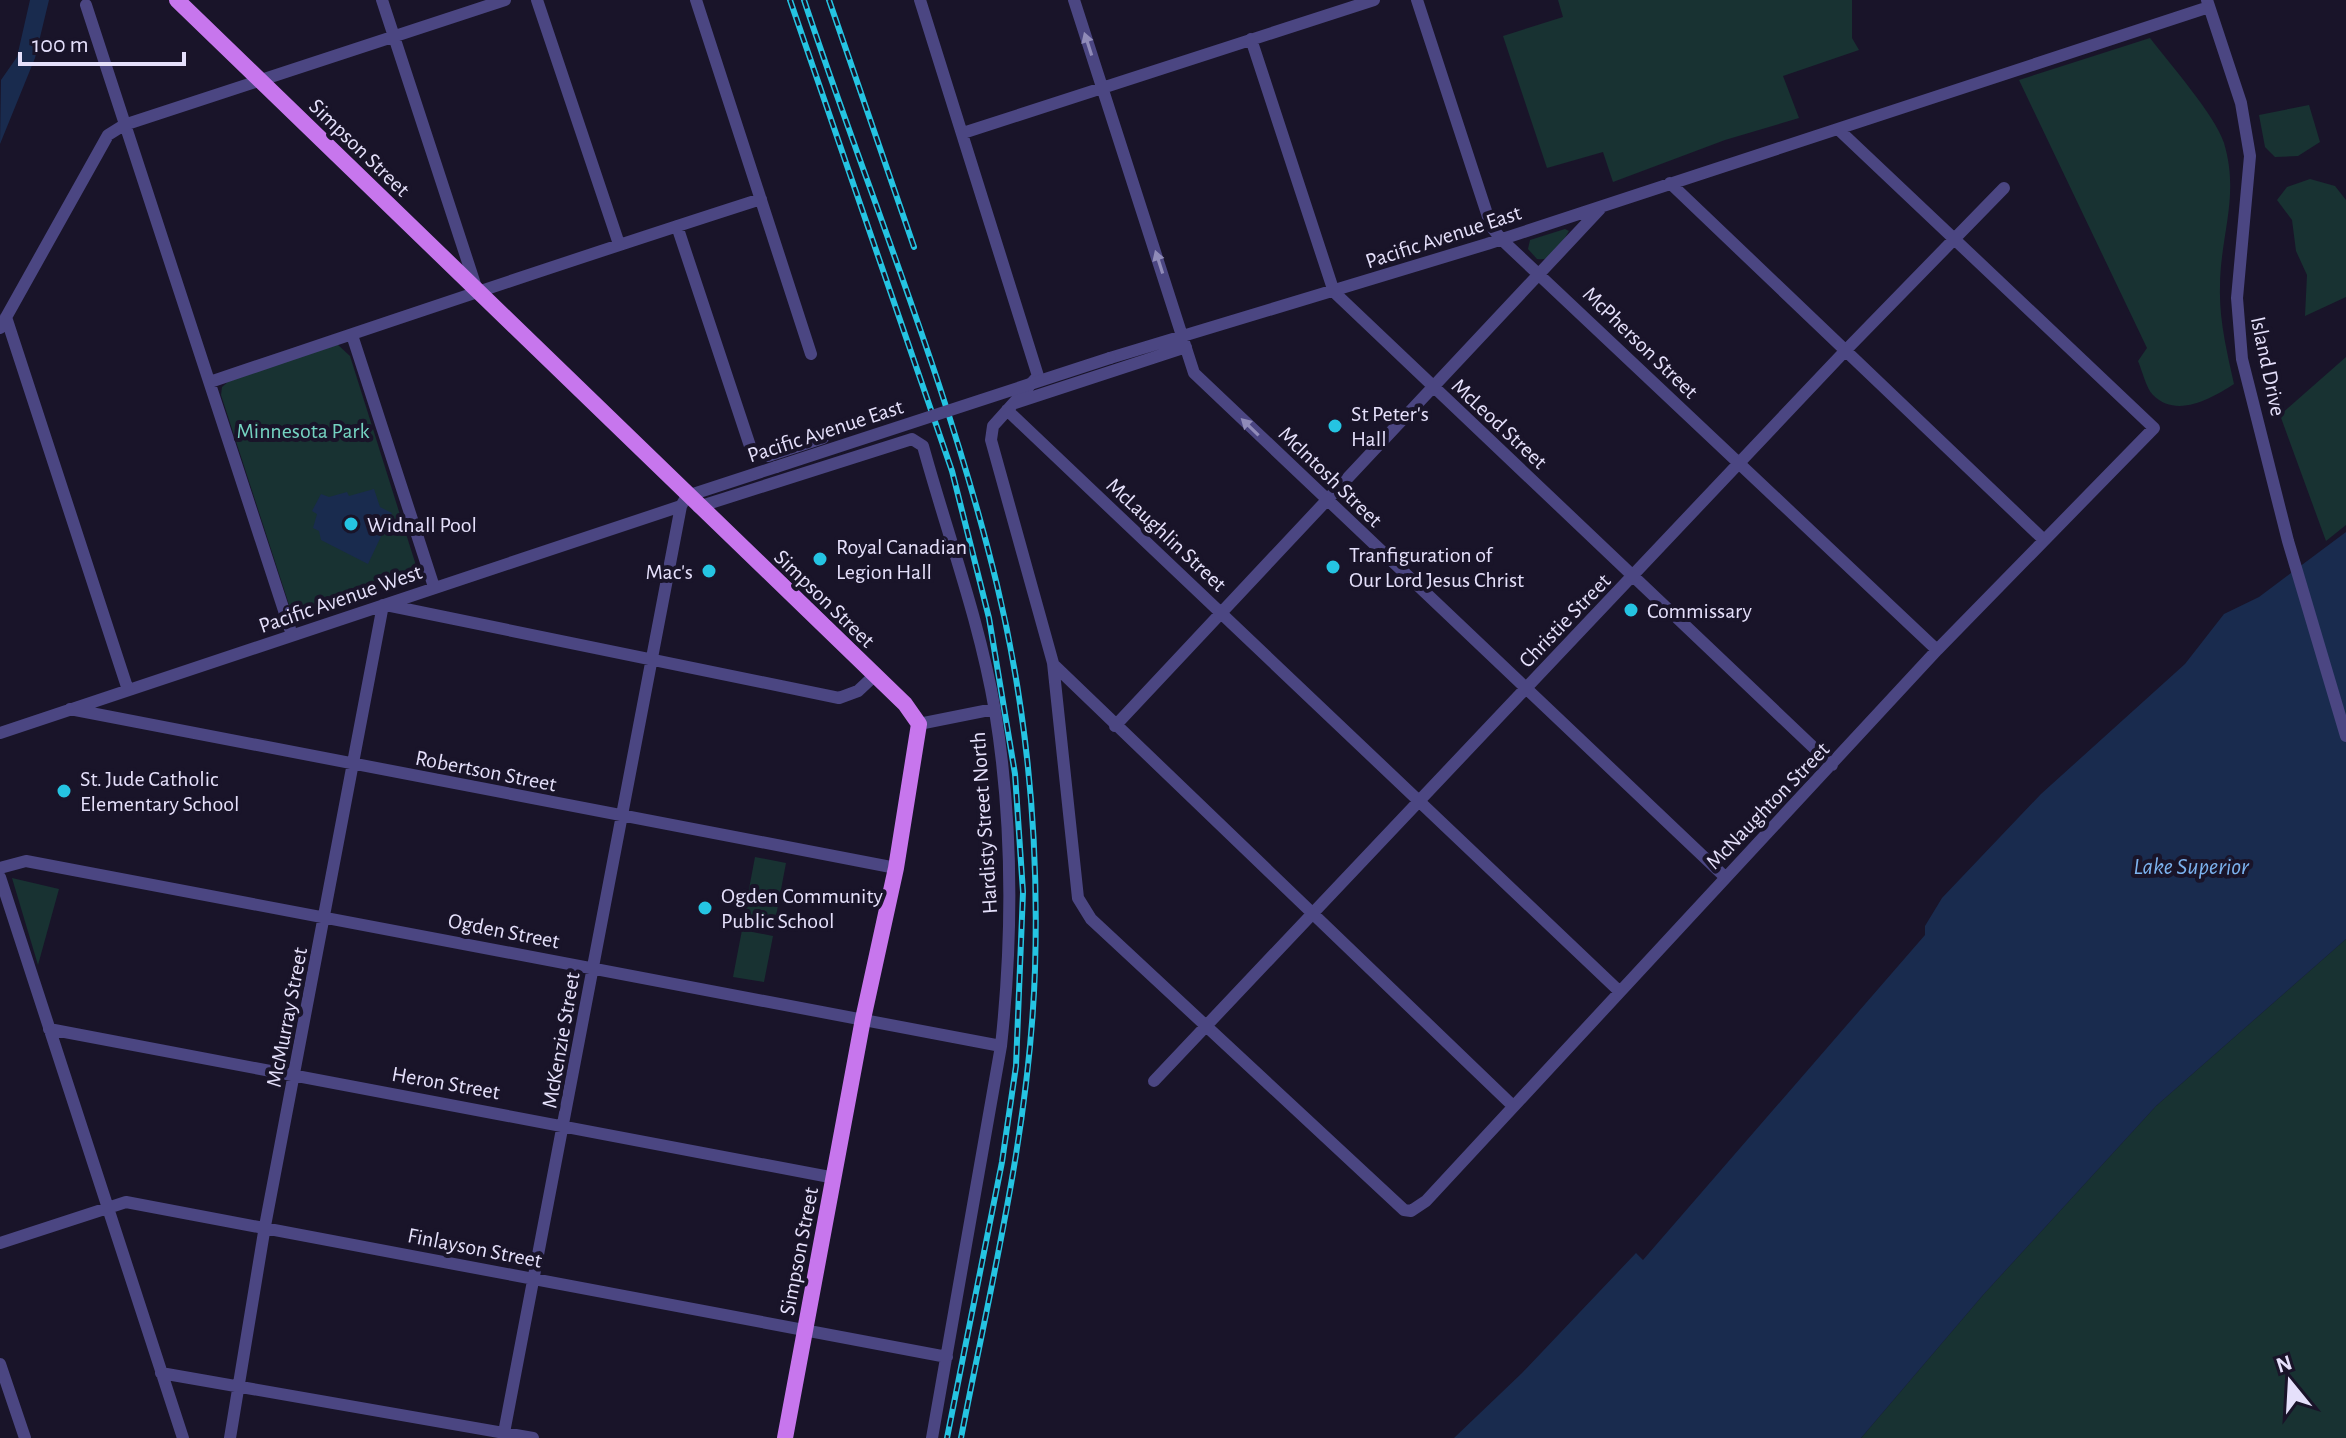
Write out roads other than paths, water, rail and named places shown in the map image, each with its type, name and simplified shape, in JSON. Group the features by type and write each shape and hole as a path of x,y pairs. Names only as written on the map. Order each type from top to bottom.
{"main road":[{"name":"Simpson Street","path":"177,0 689,503 905,704 919,724 896,868 863,1019 785,1438"}],"street":[{"path":"382,0 478,294"},
{"path":"128,690 3,323 108,135 124,125 505,0"},
{"path":"537,0 619,244"},
{"path":"696,0 811,354"},
{"path":"920,0 1038,376 993,426 991,440 1053,663 1078,898 1091,919 1206,1026"},
{"name":"McIntosh Street","path":"1074,0 1194,373 1725,877"},
{"path":"963,133 1374,0"},
{"name":"McPherson Street","path":"1417,0 1491,226 1501,239 1937,650"},
{"name":"Pacific Avenue East","path":"689,503 776,467 1110,358 1185,342 1839,130 2208,4"},
{"name":"Island Drive","path":"2208,4 2241,103 2250,156 2237,298 2242,359 2288,541 2346,736"},
{"path":"86,5 292,635"},
{"name":"McLeod Street","path":"1251,39 1334,292 1832,765"},
{"path":"1839,130 1953,239"},
{"path":"1670,183 2044,540"},
{"name":"Christie Street","path":"1154,1081 1846,350 2004,188"},
{"path":"210,382 478,294 548,266 761,199"},
{"path":"1115,726 1603,206"},
{"path":"677,226 751,449 768,456 823,438"},
{"name":"McNaughton Street","path":"1206,1026 1384,1196 1404,1210 1411,1211 1426,1201 1937,650 2154,428 1953,239"},
{"path":"352,335 434,587"},
{"path":"1009,407 1185,342"},
{"name":"McLaughlin Street","path":"1009,407 1619,991"},
{"name":"Hardisty Street North","path":"689,503 900,443 918,442 923,446 994,709 1003,777 1010,915 1001,1046 932,1438"},
{"name":"Pacific Avenue West","path":"0,733 689,503"},
{"name":"McKenzie Street","path":"504,1435 652,661 689,503"},
{"path":"383,605 839,698 858,691 874,676"},
{"name":"McMurray Street","path":"230,1438 265,1226 296,1076 383,605"},
{"path":"1053,663 1512,1105"},
{"name":"Robertson Street","path":"70,709 896,868"},
{"path":"919,724 994,709"},
{"name":"Ogden Street","path":"0,868 26,861 1001,1046"},
{"path":"0,877 183,1438"},
{"name":"Heron Street","path":"49,1029 565,1124 835,1178"},
{"name":"Finlayson Street","path":"0,1243 126,1202 947,1357"},
{"path":"0,1364 25,1438"},
{"path":"161,1373 533,1438"}],"water":[{"path":"30,0 49,0 35,58 0,144 1,80 17,57"},
{"name":"Widnall Pool","path":"374,489 380,507 392,513 368,564 321,540 319,531 313,528 317,514 312,511 321,494 329,497 347,492 349,496"},
{"name":"Lake Superior","path":"2346,532 2346,939 2156,1106 1983,1295 1861,1438 1454,1438 1522,1373 1636,1253 1643,1260 1925,935 1925,926 1942,898 2041,794 2185,664 2224,614 2259,597"}],"railway":[{"path":"790,0 952,471 989,618 1015,774 1023,892 1016,1066 1002,1162 947,1438"},
{"path":"804,0 932,364 978,511 1007,632 1029,776 1036,921 1032,1028 1026,1088 1007,1205 961,1438"},
{"path":"829,0 914,247"}],"place":[{"name":"St Peter's Hall","path":"1335,426"},
{"name":"Widnall Pool","path":"351,524"},
{"name":"Royal Canadian Legion Hall","path":"820,559"},
{"name":"Tranfiguration of Our Lord Jesus Christ","path":"1333,567"},
{"name":"Mac's","path":"709,571"},
{"name":"Commissary","path":"1631,610"},
{"name":"St. Jude Catholic Elementary School","path":"64,791"},
{"name":"Ogden Community Public School","path":"705,908"}],"park label":[{"name":"Minnesota Park","path":"303,430"}]}
